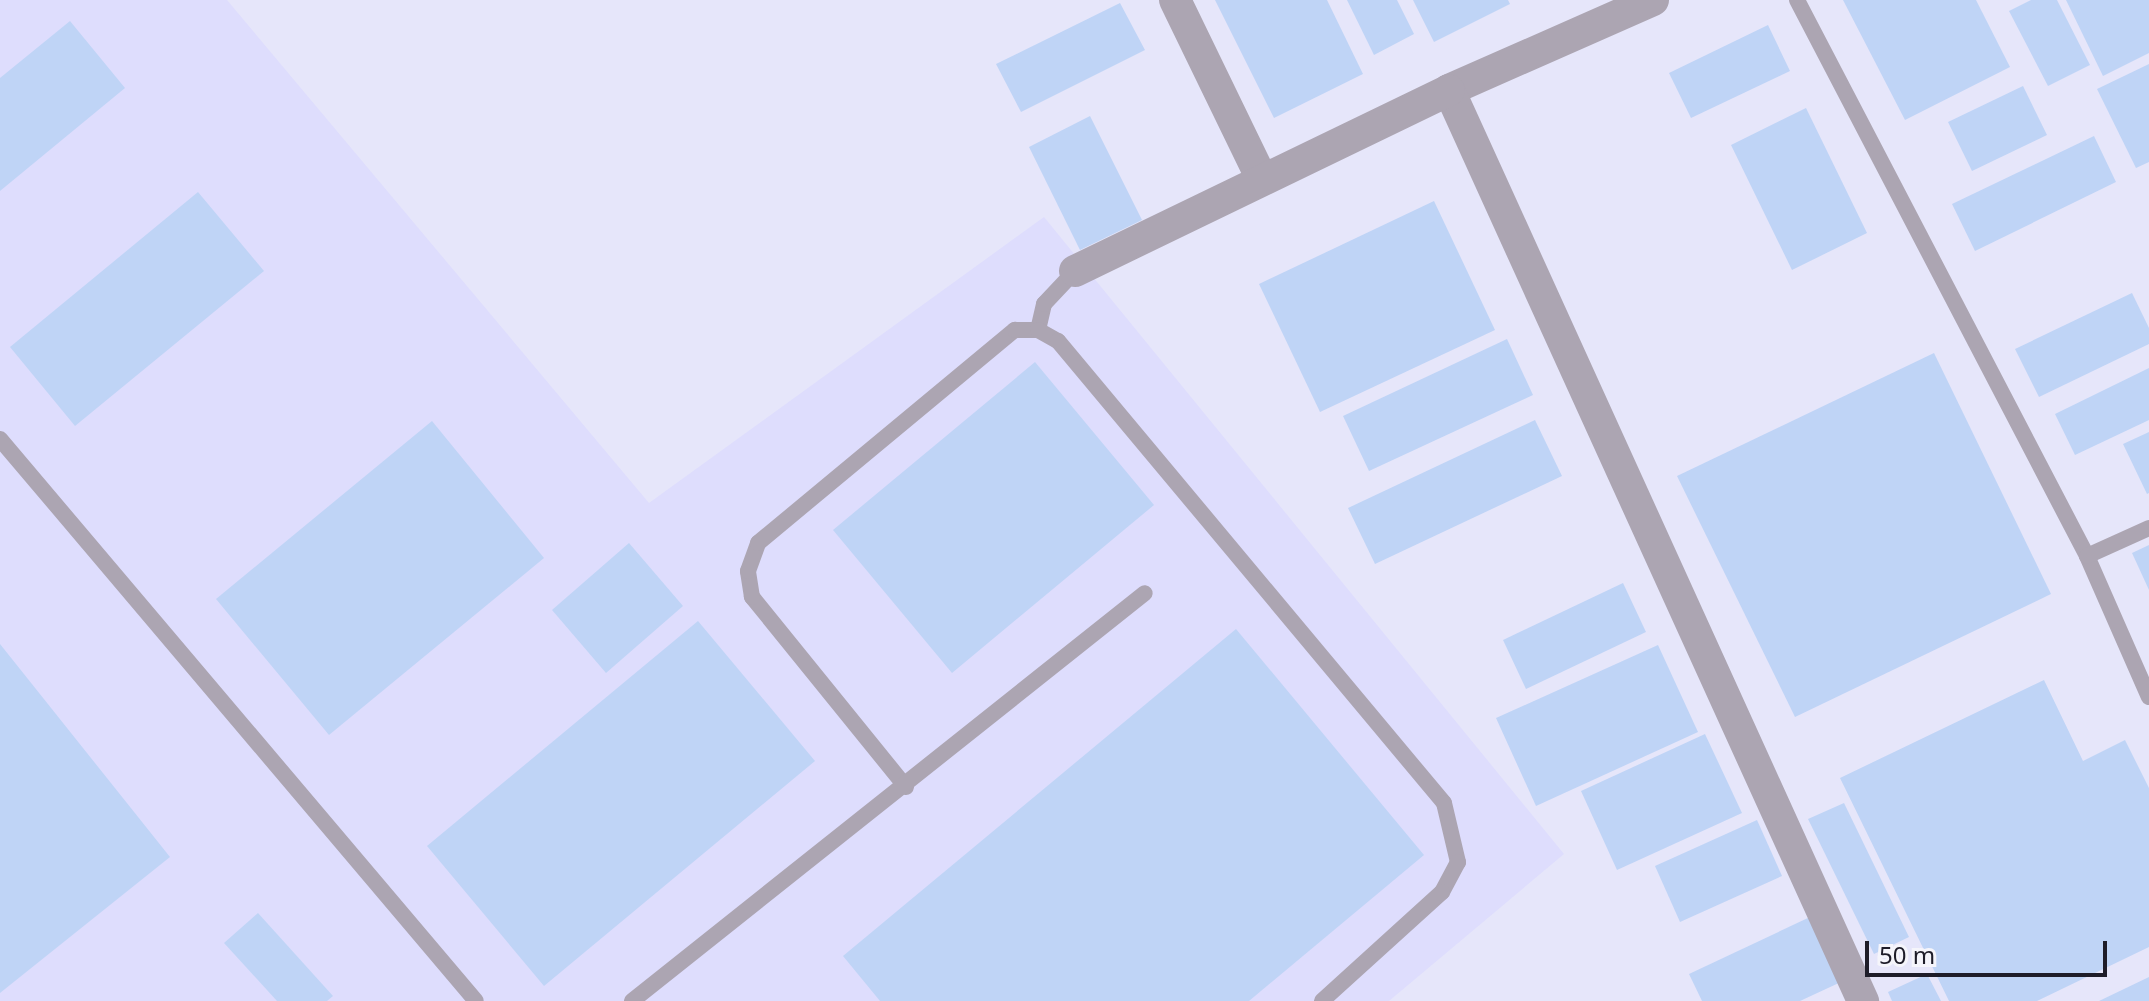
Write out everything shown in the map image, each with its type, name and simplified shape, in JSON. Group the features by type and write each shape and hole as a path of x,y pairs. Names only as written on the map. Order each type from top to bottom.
{"street":[{"path":"1175,0 1262,179"},
{"path":"1075,271 1449,90 1653,0"},
{"path":"1449,90 1863,1001"}],"lane":[{"path":"1797,0 2087,556 2149,697"},
{"path":"1038,330 1044,304 1075,271"},
{"path":"906,787 752,597 748,571 758,543 978,360 1015,330 1038,330 1058,341 1444,803 1458,862 1442,892 1322,1001"},
{"path":"0,439 476,1001"},
{"path":"2087,556 2149,528"},
{"path":"632,1001 906,787 1145,593"}],"shaded area":[{"path":"0,0 227,0 649,503 1044,217 1564,854 1389,1001 0,1001"}],"building":[{"path":"1215,0 1327,0 1363,74 1274,118"},
{"path":"1347,0 1397,0 1414,34 1374,55"},
{"path":"1413,0 1508,0 1510,4 1434,42"},
{"path":"1843,0 1976,0 2010,67 1905,120"},
{"path":"2031,0 2057,0 2090,65 2048,86 2009,11"},
{"path":"2066,0 2149,0 2149,53 2103,76"},
{"path":"1120,3 1145,50 1021,112 996,64"},
{"path":"70,21 125,88 0,191 0,78"},
{"path":"1768,25 1790,71 1691,118 1669,73"},
{"path":"2149,64 2149,162 2136,168 2097,89"},
{"path":"2023,86 2047,135 1972,171 1948,122"},
{"path":"1806,108 1867,233 1792,270 1731,145"},
{"path":"1090,116 1142,220 1080,250 1029,147"},
{"path":"2094,136 2116,182 1975,251 1952,204"},
{"path":"198,192 264,271 75,426 10,347"},
{"path":"1434,201 1495,330 1320,412 1259,284"},
{"path":"2132,293 2149,328 2149,344 2039,397 2015,349"},
{"path":"1507,339 1533,395 1369,471 1343,416"},
{"path":"1934,353 2051,594 1795,717 1677,476"},
{"path":"1035,362 1154,505 952,673 833,530"},
{"path":"2149,368 2149,420 2075,455 2055,414"},
{"path":"1535,420 1562,476 1375,564 1348,508"},
{"path":"432,421 544,558 329,735 216,599"},
{"path":"2149,432 2149,493 2147,494 2123,444"},
{"path":"629,543 683,606 606,673 552,610"},
{"path":"2149,545 2149,590 2132,553"},
{"path":"1623,583 1646,632 1526,689 1503,640"},
{"path":"698,621 815,761 544,986 427,846"},
{"path":"1236,629 1424,855 1249,1001 880,1001 843,956"},
{"path":"0,644 170,857 0,993"},
{"path":"1658,645 1698,732 1536,806 1496,718"},
{"path":"2044,680 2083,761 2125,740 2149,788 2149,947 2037,1001 1949,1001 1840,778"},
{"path":"1705,734 1742,813 1617,870 1581,791"},
{"path":"1844,803 1909,937 1874,954 1808,819"},
{"path":"1757,820 1782,876 1680,922 1655,866"},
{"path":"258,913 333,996 327,1001 277,1001 224,943"},
{"path":"1810,917 1841,982 1800,1001 1702,1001 1689,974"},
{"path":"1927,974 1941,1001 1892,1001 1888,992"},
{"path":"2149,977 2149,1001 2099,1001"}]}
